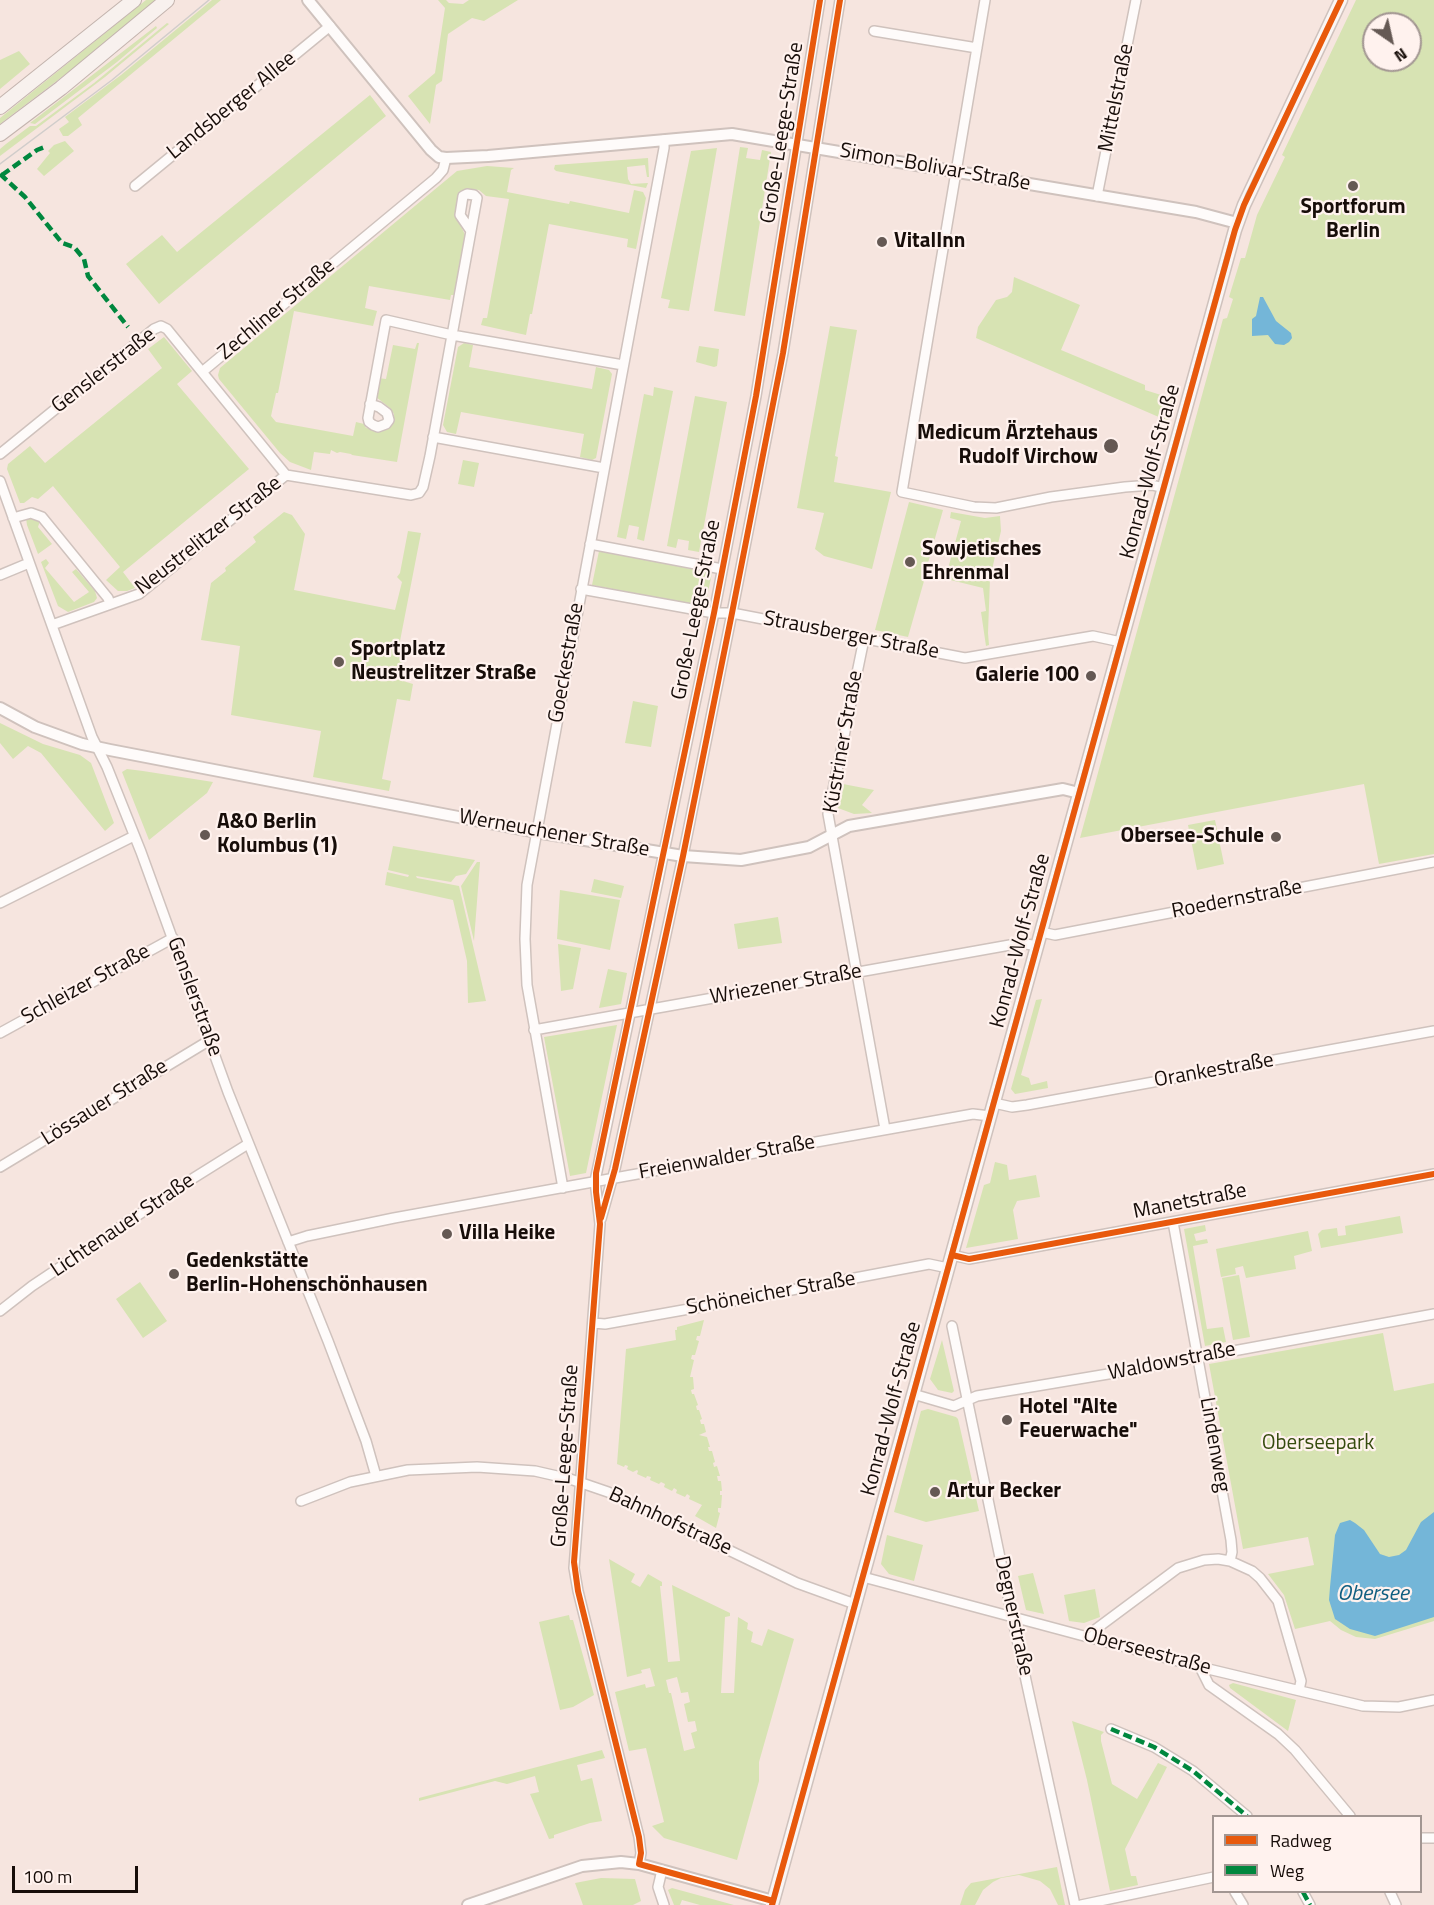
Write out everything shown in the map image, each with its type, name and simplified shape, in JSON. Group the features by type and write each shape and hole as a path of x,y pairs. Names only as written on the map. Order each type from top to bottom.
{"main road":[{"path":"0,107 134,0"},
{"path":"0,134 61,88 167,0"},
{"name":"Konrad-Wolf-Straße","path":"773,1903 1237,223 1341,0"}],"street":[{"path":"309,0 434,153 446,158"},
{"name":"Große-Leege-Straße","path":"639,1864 641,1853 639,1837 576,1580 575,1543 600,1224 595,1181 714,613 765,345 820,0"},
{"name":"Große-Leege-Straße","path":"600,1224 613,1178 683,856 784,348 840,0"},
{"path":"985,0 902,492 974,507 996,508 1057,496 1125,487 1152,485 1164,488"},
{"name":"Mittelstraße","path":"1097,196 1136,0"},
{"name":"Landsberger Allee","path":"135,186 330,26"},
{"path":"874,31 977,48"},
{"name":"Simon-Bolivar-Straße","path":"446,158 732,134 1196,212 1237,223"},
{"name":"Goeckestraße","path":"564,1188 527,984 525,939 527,885 664,140"},
{"name":"Zechliner Straße","path":"286,475 202,372 436,178 443,170 446,158"},
{"name":"Neustrelitzer Straße","path":"52,625 139,594 286,475 415,495 423,487 471,231"},
{"path":"370,404 386,320 623,365"},
{"name":"Genslerstraße","path":"0,454 154,329 161,326 167,329 202,372"},
{"path":"765,345 784,348"},
{"path":"433,436 604,468"},
{"name":"Genslerstraße","path":"0,481 97,747 135,836 248,1144 366,1441 376,1476"},
{"path":"13,518 31,513 42,518 108,598 110,604"},
{"path":"590,544 722,569"},
{"path":"0,574 29,563"},
{"name":"Strausberger Straße","path":"581,590 714,613 732,613 965,658 1013,652 1093,636 1121,642"},
{"name":"Küstriner Straße","path":"864,639 828,814 885,1129"},
{"name":"Werneuchener Straße","path":"0,708 35,727 82,744 536,832 683,856 741,860 809,847 854,824 1061,789 1079,793"},
{"path":"0,903 135,836"},
{"name":"Roedernstraße","path":"1041,932 1055,935 1434,862"},
{"name":"Schleizer Straße","path":"0,1033 173,938"},
{"name":"Wriezener Straße","path":"534,1030 1021,943 1037,945"},
{"name":"Orankestraße","path":"993,1103 1012,1107 1027,1105 1434,1031"},
{"name":"Lössauer Straße","path":"0,1167 210,1040"},
{"name":"Freienwalder Straße","path":"288,1242 383,1220 595,1181 973,1114 990,1116"},
{"name":"Lichtenauer Straße","path":"0,1311 32,1286 248,1144"},
{"name":"Manetstraße","path":"952,1255 969,1259 1434,1174"},
{"name":"Lindenweg","path":"1173,1222 1231,1540 1230,1562"},
{"name":"Schöneicher Straße","path":"593,1323 605,1324 929,1264 948,1268"},
{"name":"Waldowstraße","path":"913,1394 954,1406 977,1396 1434,1314"},
{"name":"Degnerstraße","path":"952,1326 1075,1905"},
{"name":"Bahnhofstraße","path":"302,1501 325,1490 376,1476 430,1468 477,1467 535,1471 608,1492 797,1584 855,1604"},
{"path":"1093,1638 1096,1629 1178,1568 1204,1560 1218,1559 1230,1562 1252,1571 1278,1601 1301,1681 1299,1690"},
{"name":"Oberseestraße","path":"863,1577 1200,1667 1363,1706 1399,1707 1434,1700"},
{"path":"1200,1667 1209,1685 1278,1734 1295,1750 1349,1815"},
{"path":"1111,1729 1154,1747 1193,1771 1246,1815"},
{"path":"468,1905 582,1866 605,1862 639,1864 773,1903"},
{"path":"662,1870 658,1887 664,1905"},
{"path":"1081,1905 1212,1877"}],"green space":[{"path":"146,0 157,0 83,61 0,124 0,118"},
{"path":"212,0 221,0 78,118 82,125 68,136 63,136 59,129 69,122 65,117 121,75"},
{"path":"438,0 463,4 469,0 518,0 484,21 472,18 448,34 442,81 436,85 430,124 408,96 435,73 445,8"},
{"path":"1356,0 1434,0 1434,854 1379,864 1364,784 1080,838 1223,319 1227,318 1233,299 1229,297 1241,258 1245,258 1257,215 1285,157 1282,155"},
{"path":"167,23 169,24 105,77 0,156 0,149 6,144 30,126 36,126 94,83"},
{"path":"156,26 157,28 117,62 35,124 30,123"},
{"path":"19,51 30,64 0,89 0,60"},
{"path":"370,95 386,116 159,304 126,264 162,235 177,252"},
{"path":"65,141 74,151 44,176 37,169 54,145"},
{"path":"740,147 748,148 746,158 760,160 762,150 771,152 745,316 714,311"},
{"path":"717,148 689,311 668,308 670,300 661,298 691,151"},
{"path":"648,158 649,177 647,177 645,165 627,167 631,184 648,183 646,188 554,169 555,165"},
{"path":"487,166 514,168 511,170 507,192 569,204 570,201 629,213 634,190 643,192 646,198 636,249 627,247 628,239 549,224 526,335 481,325 483,318 487,318 509,199 486,196 479,190 461,191 455,213 466,237 455,295 451,295 450,300 369,286 365,308 377,311 373,326 294,311 278,393 276,393 271,416 276,422 353,436 356,422 364,424 366,428 384,430 393,422 394,414 376,397 378,378 386,379 393,345 415,349 419,343 397,462 337,453 331,450 330,454 314,452 311,470 290,462 219,379 220,368 457,171"},
{"path":"1014,277 1080,305 1061,350 1145,385 1145,390 1174,399 1168,421 976,338 978,327 996,300 1007,297 1012,292"},
{"path":"830,326 857,330 835,456 838,457 834,482 891,492 872,569 824,556 815,549 824,513 797,508"},
{"path":"164,337 192,371 177,384 249,469 123,572 135,588 118,591 106,580 120,567 53,486 38,499 32,497 20,503 7,469 8,464 30,446 45,463 162,368 148,349"},
{"path":"464,343 473,345 469,367 592,389 596,367 609,370 612,374 596,458 592,460 580,457 584,434 461,412 456,434 447,432 443,425 458,347"},
{"path":"699,346 719,349 717,366 696,362"},
{"path":"654,387 673,391 644,541 637,539 639,527 629,525 626,539 617,537 644,394 653,396"},
{"path":"695,396 727,402 699,552 688,550 689,541 678,539 676,548 667,546"},
{"path":"463,460 479,463 474,487 458,484"},
{"path":"909,502 943,510 926,570 946,576 961,521 950,518 951,512 985,518 1000,516 1001,531 990,578 989,645 986,646 981,612 986,611 983,588 926,574 908,637 875,630"},
{"path":"284,512 292,515 305,534 294,590 395,610 402,582 397,577 400,573 408,531 421,533 400,641 403,681 413,684 410,701 397,699 382,779 391,781 389,791 313,777 321,731 231,715 240,646 201,640 211,583 256,542 253,537"},
{"path":"32,517 40,521 38,527 52,544 38,554 27,525 26,518"},
{"path":"599,551 712,573 705,607 592,585"},
{"path":"46,559 49,563 45,568 74,602 89,592 72,572 76,569 95,591 97,598 94,602 68,612 58,606 41,562"},
{"path":"633,701 658,706 651,747 625,743"},
{"path":"0,723 43,744 80,755 91,763 114,823 105,831 41,753 28,746 13,759 0,743"},
{"path":"127,769 213,782 207,793 149,840 122,772"},
{"path":"843,784 874,790 862,805 872,813 854,814 838,808"},
{"path":"1215,820 1224,864 1197,870 1188,825"},
{"path":"393,846 475,860 466,874 456,876 451,882 416,876 459,886 486,1001 468,1003 467,961 453,900 385,885 387,872 408,877 409,875 388,870"},
{"path":"477,862 480,862 474,941 461,886"},
{"path":"594,879 624,886 621,898 591,892"},
{"path":"560,890 620,900 610,950 557,939"},
{"path":"778,917 782,943 738,949 734,924"},
{"path":"558,944 581,948 573,989 561,991"},
{"path":"608,969 627,973 621,1004 599,1008"},
{"path":"1042,999 1021,1075 1029,1078 1031,1085 1047,1081 1048,1088 1015,1094 1011,1089 1036,1000"},
{"path":"617,1025 586,1173 570,1176 544,1037"},
{"path":"995,1162 1007,1165 1009,1180 1036,1175 1040,1197 1017,1201 1013,1210 1018,1239 966,1248 984,1185 990,1183"},
{"path":"1400,1216 1403,1233 1321,1248 1318,1234 1322,1230 1337,1228 1338,1236 1346,1235 1345,1226"},
{"path":"1205,1225 1206,1231 1194,1234 1196,1241 1207,1239 1208,1243 1193,1246 1207,1329 1223,1327 1226,1342 1205,1346 1184,1229"},
{"path":"1308,1231 1312,1251 1294,1256 1296,1269 1246,1278 1243,1266 1235,1268 1236,1274 1221,1277 1216,1249"},
{"path":"1239,1275 1250,1337 1233,1340 1222,1278"},
{"path":"140,1282 167,1321 143,1338 116,1299"},
{"path":"704,1320 700,1336 697,1336 696,1340 699,1341 695,1355 692,1355 691,1359 694,1360 690,1377 693,1377 694,1389 691,1390 698,1405 696,1406 702,1419 701,1424 704,1424 706,1432 699,1435 707,1437 709,1451 712,1451 715,1462 714,1467 717,1466 720,1476 717,1476 718,1481 721,1481 721,1508 718,1508 720,1513 716,1528 695,1516 702,1505 689,1499 690,1496 687,1494 685,1497 676,1493 677,1490 674,1488 672,1491 664,1487 665,1484 661,1482 659,1484 650,1480 651,1477 646,1478 637,1474 637,1470 633,1472 627,1469 628,1466 617,1464 626,1349 676,1340 677,1327"},
{"name":"Oberseepark","path":"1383,1333 1394,1391 1434,1383 1434,1621 1375,1639 1356,1637 1341,1630 1330,1621 1295,1629 1284,1595 1268,1574 1314,1565 1308,1537 1243,1549 1209,1364"},
{"path":"942,1340 954,1391 952,1393 938,1390 930,1379"},
{"path":"928,1409 958,1419 979,1511 926,1522 894,1512 921,1411"},
{"path":"887,1535 923,1545 914,1581 889,1574 881,1564"},
{"path":"609,1559 635,1574 631,1582 640,1587 648,1574 662,1582 660,1586 668,1662 680,1661 672,1585 730,1613 730,1616 725,1617 721,1693 734,1693 738,1617 748,1623 747,1629 753,1632 751,1642 762,1646 768,1629 794,1639 759,1762 759,1781 737,1860 664,1838 652,1826 664,1822 646,1748 629,1751 615,1692 645,1684 646,1688 655,1686 650,1668 627,1677","holes":["677,1677 681,1693 688,1692 690,1702 684,1704 688,1722 695,1721 697,1731 691,1733 695,1748 684,1751 666,1680"]},
{"path":"1033,1573 1044,1614 1026,1610 1018,1576"},
{"path":"1095,1589 1100,1617 1084,1623 1069,1621 1064,1595"},
{"path":"569,1615 570,1620 573,1620 594,1695 573,1707 560,1710 539,1622"},
{"path":"1233,1683 1296,1700 1288,1731 1230,1688 1229,1685"},
{"path":"1072,1721 1104,1732 1101,1735 1101,1741 1112,1784 1137,1799 1158,1763 1167,1767 1125,1849 1131,1876 1136,1876 1138,1885 1110,1891"},
{"path":"602,1750 605,1758 577,1765 581,1781 592,1778 602,1821 554,1835 554,1838 549,1839 530,1794 539,1792 535,1776 507,1784 495,1781 419,1801 419,1798"},
{"path":"1057,1867 1065,1905 1058,1905 1050,1889 1040,1881 1019,1875 993,1882 983,1890 975,1905 960,1905 965,1890 971,1883"},
{"path":"601,1878 635,1879 641,1901 633,1905 583,1905 575,1883"},
{"path":"672,1888 734,1905 700,1905 682,1900 680,1905 674,1905 668,1890"}],"water":[{"path":"1260,297 1263,297 1276,321 1291,333 1292,338 1284,345 1275,344 1268,335 1252,336 1252,319 1256,316"},
{"name":"Obersee","path":"1434,1512 1434,1617 1375,1636 1350,1629 1335,1619 1329,1600 1335,1535 1340,1523 1350,1520 1355,1523 1364,1530 1380,1554 1389,1557 1399,1555 1406,1550 1421,1522"}],"tram line":[{"path":"0,164 112,80 209,0"},
{"path":"770,1905 1230,239 1246,194 1340,0"}],"marked path":[{"path":"2,175 37,150 45,147"},
{"path":"0,174 25,197 62,243 74,247 84,259 88,276 128,327"},
{"path":"1111,1729 1154,1747 1193,1771 1246,1815"},
{"path":"1304,1893 1310,1905"}],"cycle path":[{"path":"773,1901 639,1864 641,1853 639,1837 578,1591 574,1562 600,1224 596,1173 714,613 756,396 820,0"},
{"path":"601,1218 615,1169 683,856 732,613 783,353 840,0"},
{"path":"772,1905 1235,230 1244,205 1341,0"},
{"path":"952,1255 969,1259 1434,1174"}],"place":[{"name":"Sportforum Berlin","path":"1353,186"},
{"name":"VitalInn","path":"882,242"},
{"name":"Medicum Ärztehaus Rudolf Virchow","path":"1111,446"},
{"name":"Sowjetisches Ehrenmal","path":"910,562"},
{"name":"Sportplatz Neustrelitzer Straße","path":"339,662"},
{"name":"Galerie 100","path":"1091,676"},
{"name":"A&O Berlin Kolumbus (1)","path":"205,835"},
{"name":"Obersee-Schule","path":"1276,837"},
{"name":"Villa Heike","path":"447,1234"},
{"name":"Gedenkstätte Berlin-Hohenschönhausen","path":"174,1274"},
{"name":"Hotel \"Alte Feuerwache\"","path":"1007,1420"},
{"name":"Artur Becker","path":"935,1492"}]}
